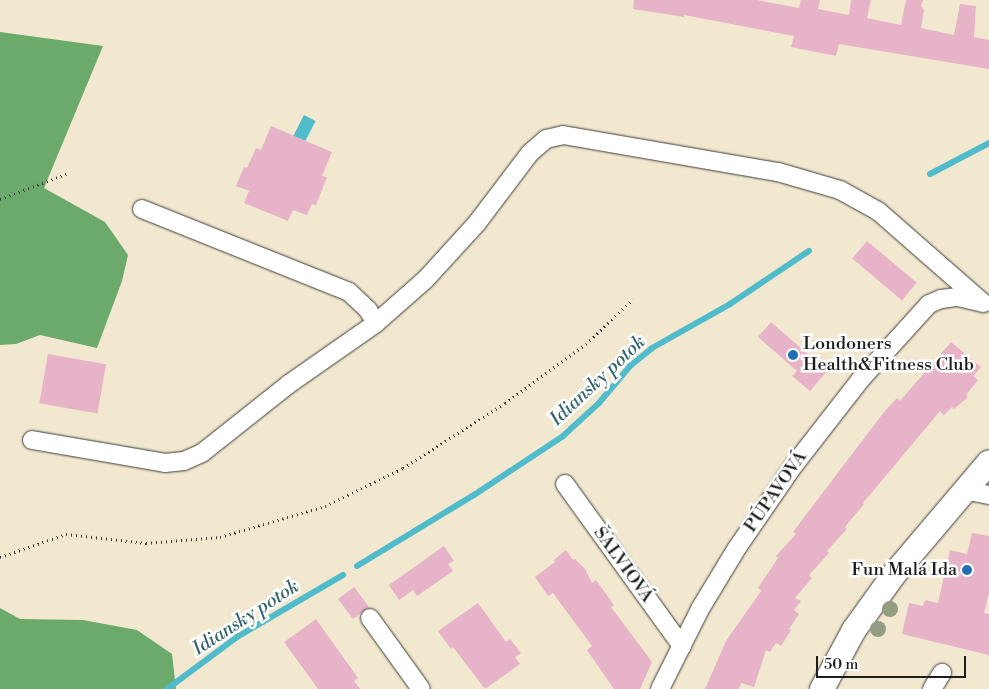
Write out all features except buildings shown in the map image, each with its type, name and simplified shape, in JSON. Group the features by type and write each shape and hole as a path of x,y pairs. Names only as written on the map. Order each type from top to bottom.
{"street":[{"path":"32,440 165,463 184,462 202,453 289,384 376,323 407,298 477,223 530,153 546,140 555,137 571,136 778,172 825,184 878,211 986,305"},
{"path":"142,209 349,292 368,310 376,323"},
{"name":"PÚPAVOVÁ","path":"660,689 700,609 737,548 794,465 861,379 929,304 950,298 970,298 986,305"},
{"path":"822,689 854,630 895,573 989,462"},
{"name":"ŠALVIOVÁ","path":"565,484 682,646"},
{"path":"965,490 989,495"},
{"path":"370,618 421,689"},
{"path":"932,689 942,673"}],"path":[{"path":"0,199 66,174"},
{"path":"0,557 66,534 146,543 220,537 325,506 403,468 505,403 586,344 633,299"}],"green space":[{"path":"0,32 103,46 44,188 105,222 128,255 122,281 97,348 40,335 16,344 0,345"},
{"path":"0,608 20,619 83,620 137,630 172,654 176,689 0,689"}],"water":[{"path":"304,115 316,121 302,149 290,143"}],"waterway":[{"name":"Idiansky potok","path":"930,174 989,143"},
{"name":"Idiansky potok","path":"357,566 474,495 563,436 599,403 630,366 652,348 730,304 809,251"},
{"name":"Idiansky potok","path":"167,689 237,637 343,575"}],"place":[{"name":"Londoners Health&Fitness Club","path":"793,355"},
{"name":"Fun Malá Ida","path":"967,570"}]}
